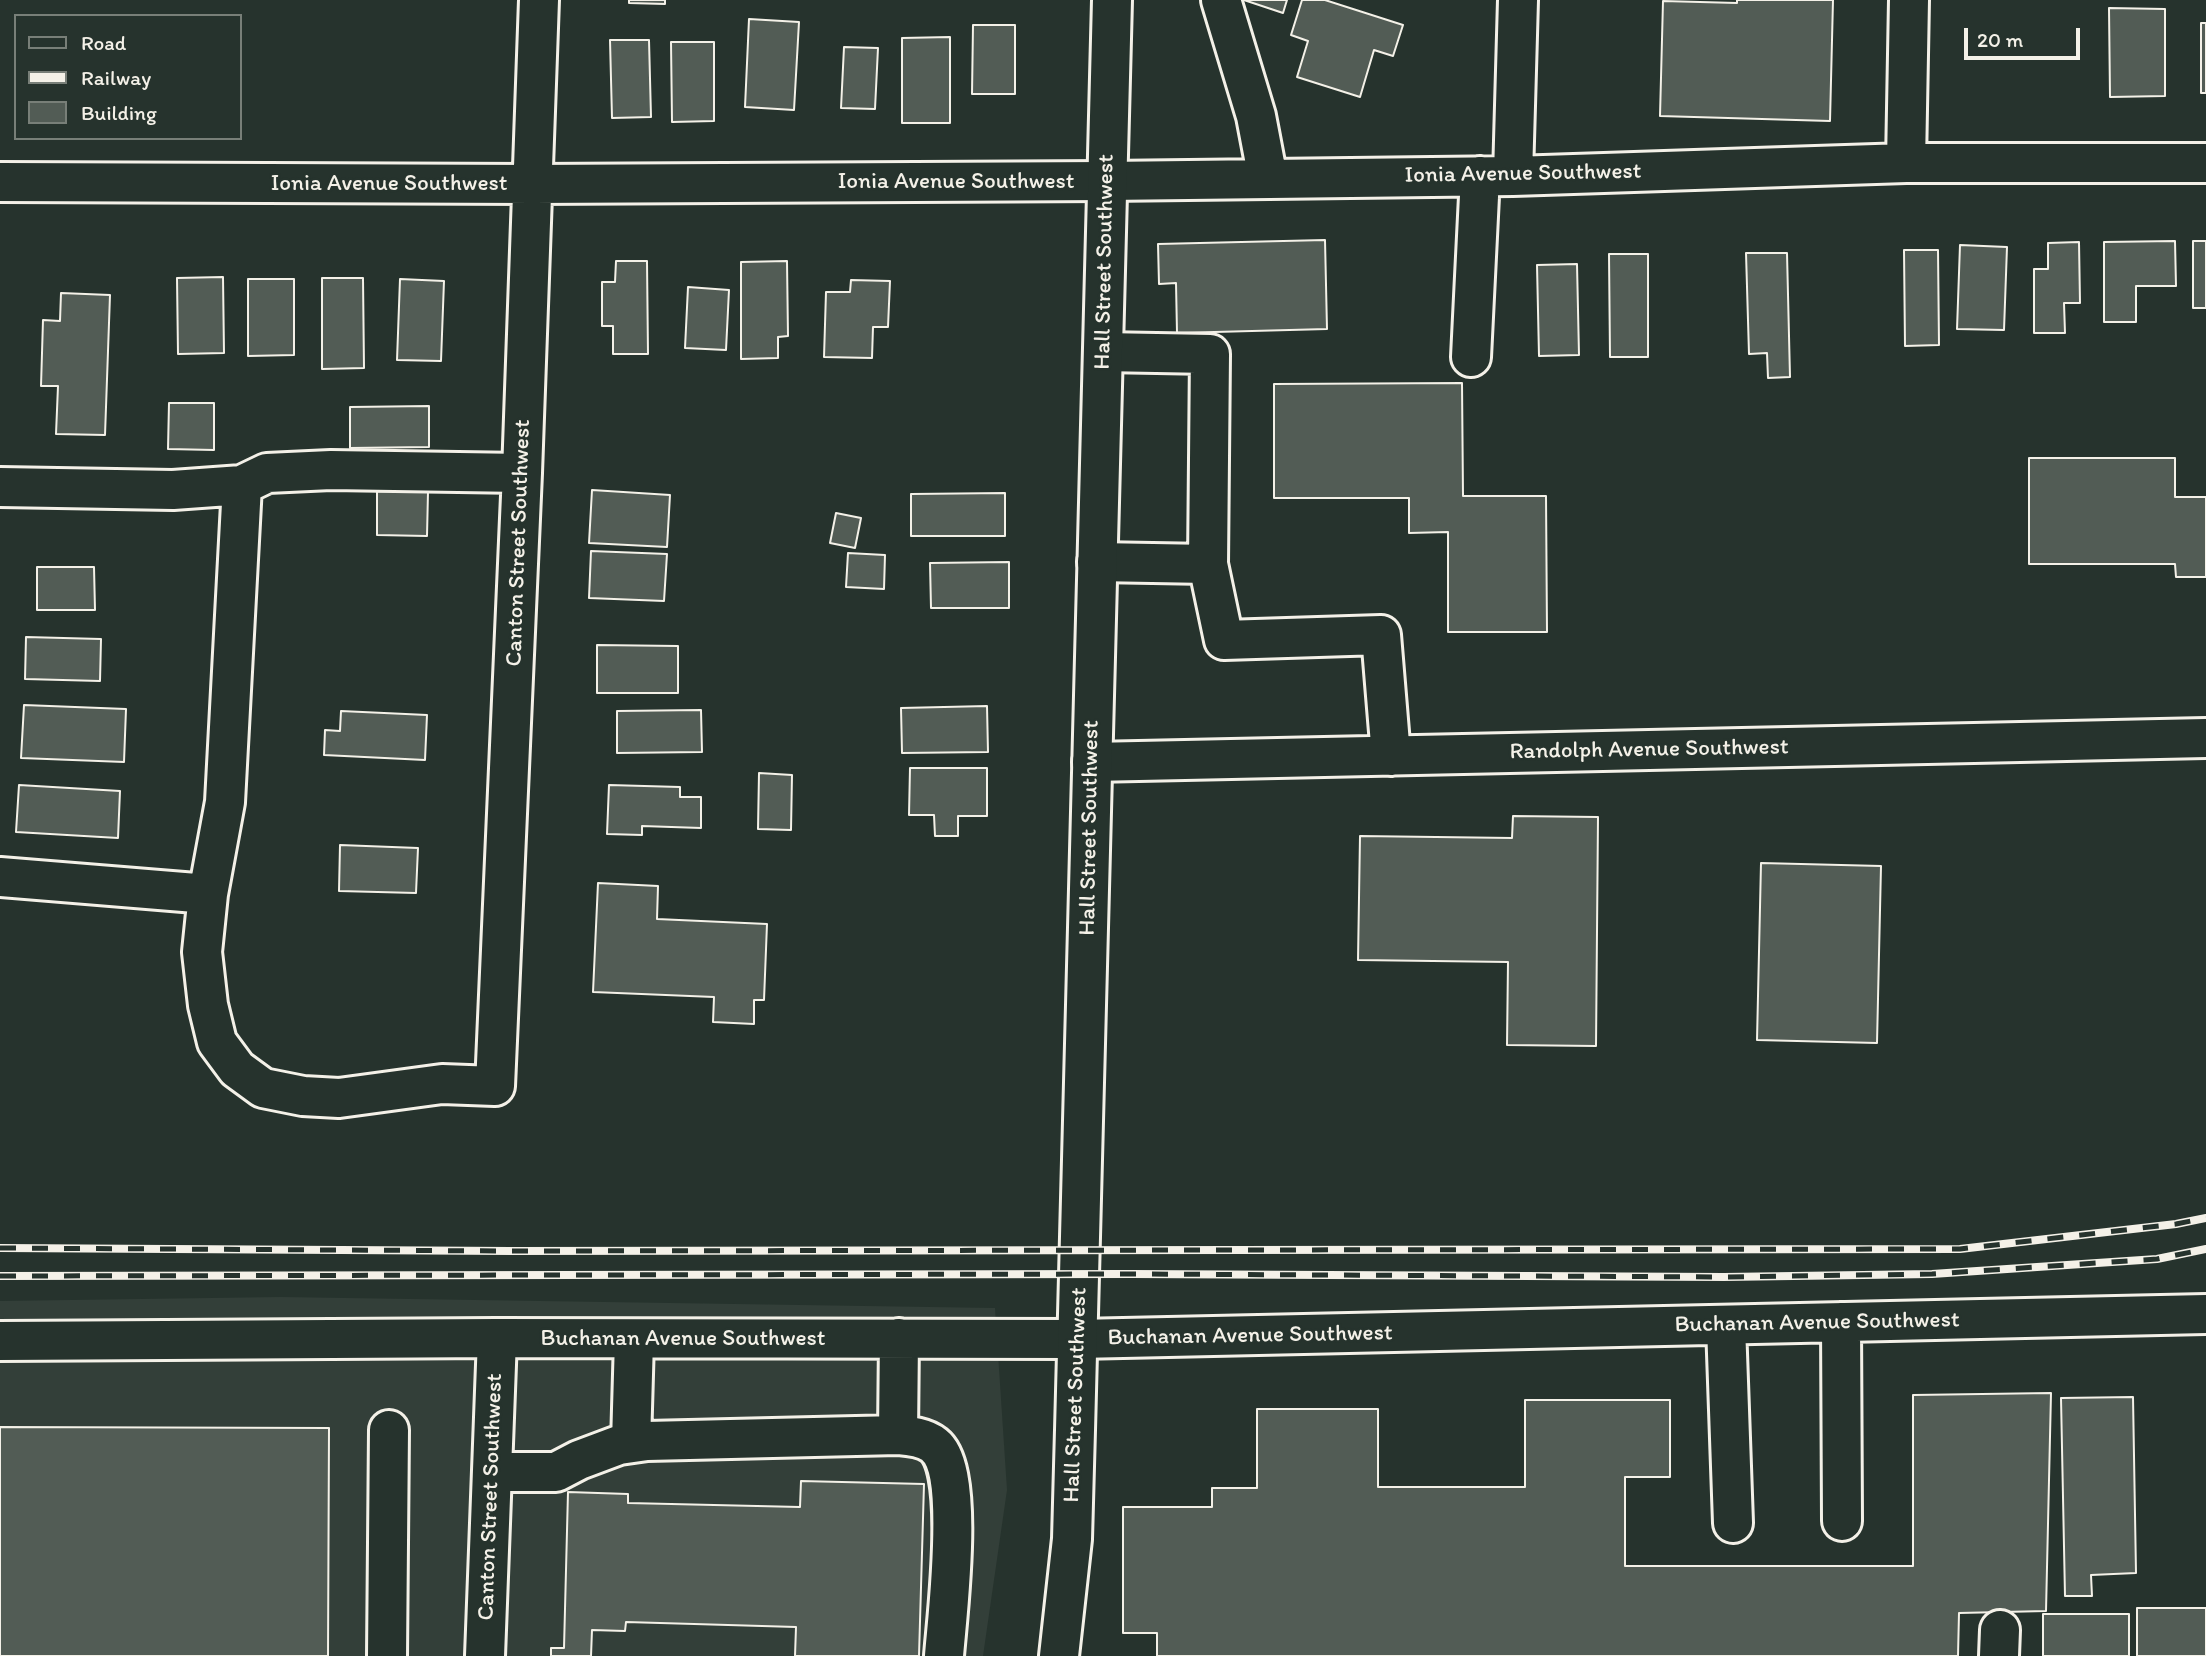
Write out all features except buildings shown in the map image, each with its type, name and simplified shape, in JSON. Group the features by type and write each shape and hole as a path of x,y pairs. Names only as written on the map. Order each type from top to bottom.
{"street":[{"name":"Canton Street Southwest","path":"208,894 202,952 208,1005 217,1042 237,1069 263,1088 303,1096 339,1098 442,1084 495,1086 522,473 539,0"},
{"name":"Hall Street Southwest","path":"1059,1656 1072,1539 1112,0"},
{"path":"1221,0 1256,116 1268,179"},
{"path":"1471,357 1497,176 1518,0"},
{"path":"1906,163 1909,0"},
{"name":"Ionia Avenue Southwest","path":"0,182 533,184 1107,181 1497,176 1906,163 2206,163"},
{"path":"1103,352 1210,354 1208,564 1224,640 1381,635 1391,756"},
{"path":"0,487 173,490 242,485 267,473 522,473"},
{"path":"0,877 208,894 225,802 242,485"},
{"path":"1097,562 1208,564"},
{"name":"Randolph Avenue Southwest","path":"1091,762 2206,738"},
{"name":"Buchanan Avenue Southwest","path":"0,1341 1078,1339 2206,1314"},
{"path":"1841,1322 1842,1521"},
{"path":"1726,1325 1733,1523"},
{"name":"Canton Street Southwest","path":"485,1656 497,1338"},
{"path":"898,1435 899,1338"},
{"path":"631,1443 634,1340"},
{"path":"387,1656 388,1430"},
{"path":"492,1472 555,1472 579,1460 631,1443 898,1435 916,1437 935,1446 946,1463 951,1488 951,1569 944,1656"}],"shaded area":[{"path":"281,1297 995,1308 1007,1490 983,1656 0,1656 0,1301"}],"railway":[{"path":"0,1248 511,1251 1960,1249 2176,1224 2206,1218"},
{"path":"0,1276 1130,1274 1724,1277 1932,1274 2157,1259 2206,1249"}]}
